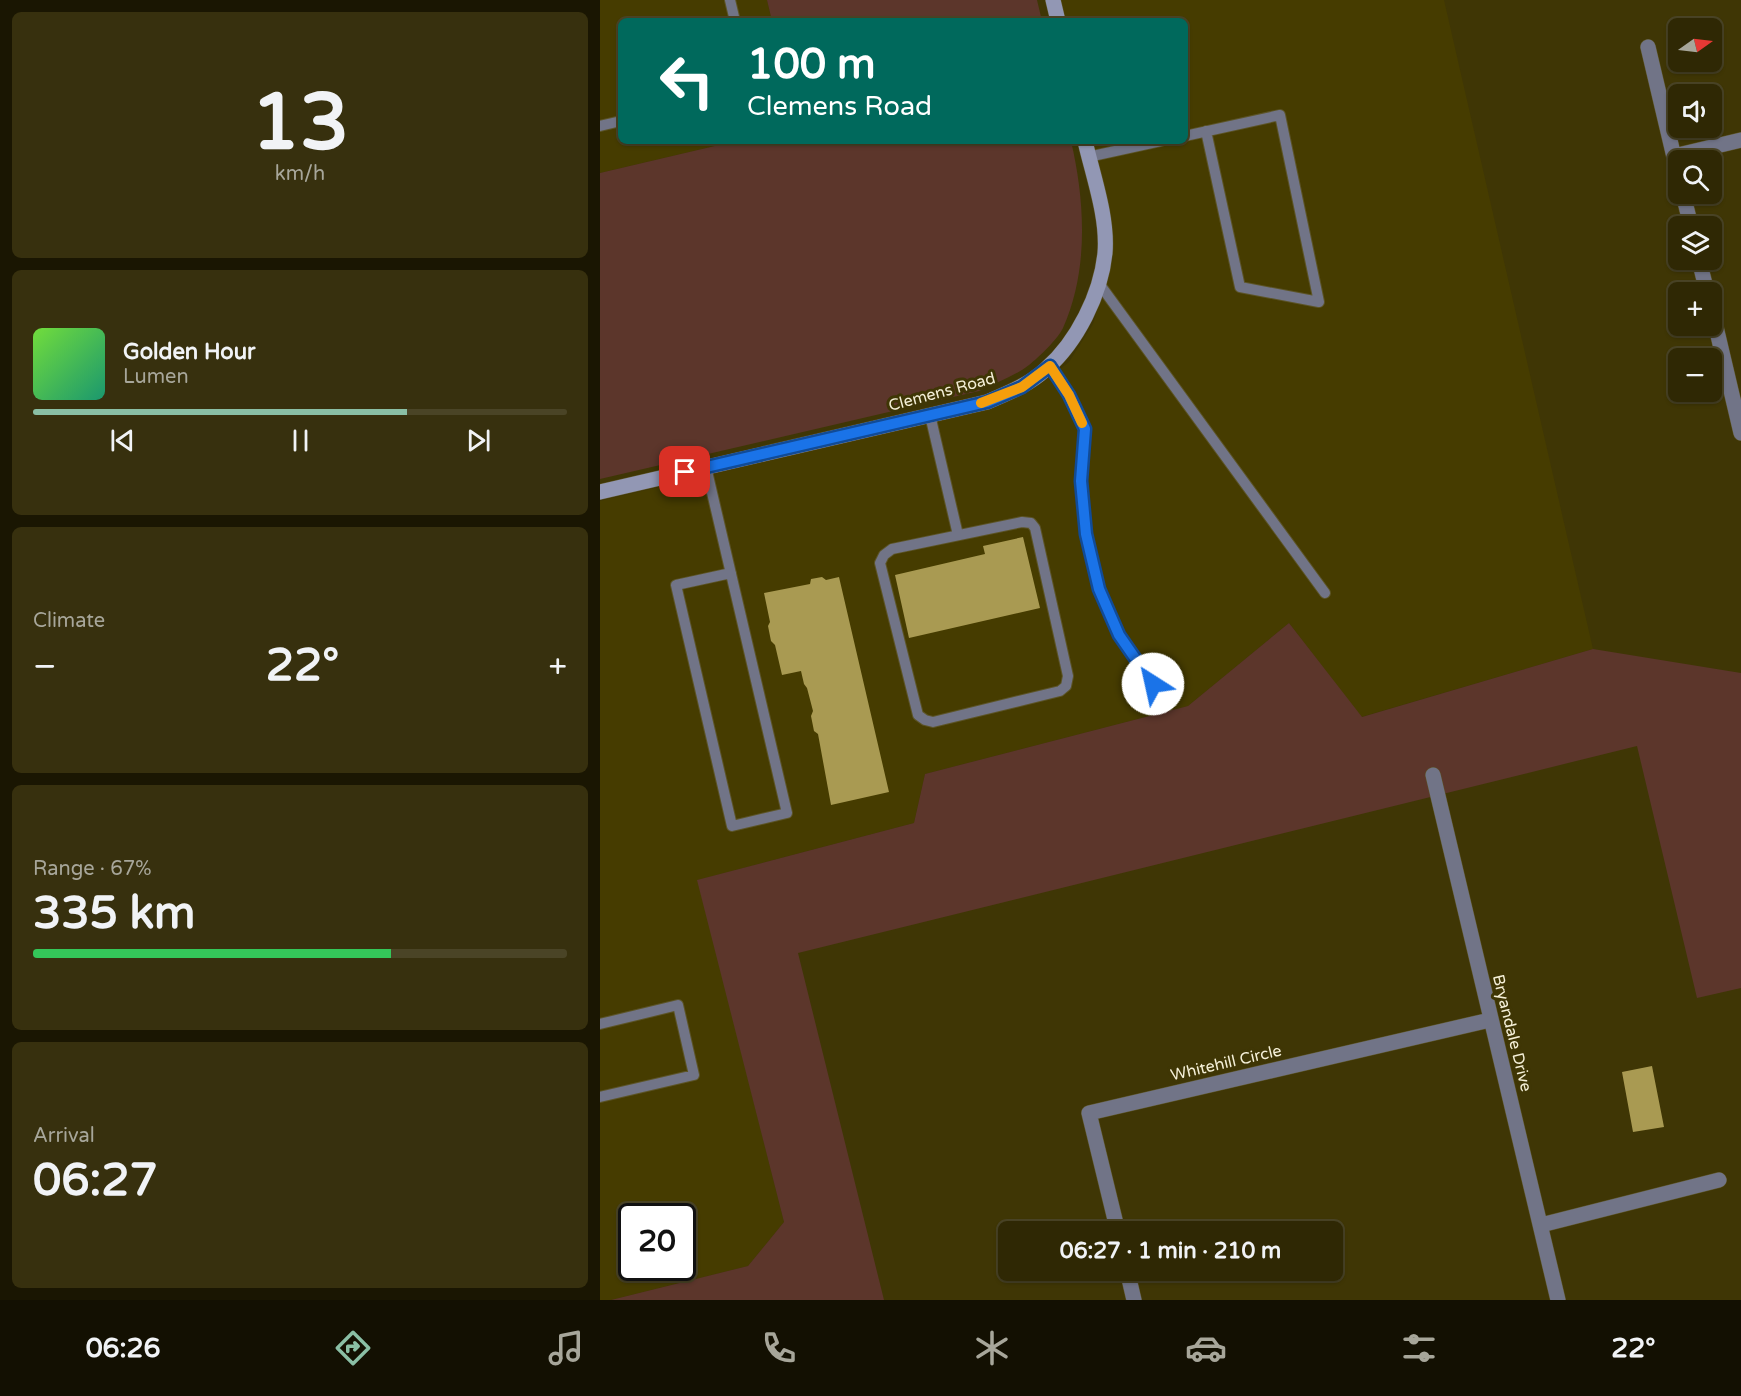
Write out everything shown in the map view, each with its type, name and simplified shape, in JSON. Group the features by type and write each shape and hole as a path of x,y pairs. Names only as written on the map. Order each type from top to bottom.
{"street":[{"path":"1053,0 1057,18"},
{"path":"1647,47 1673,150"},
{"path":"1699,150 1741,140"},
{"name":"Clemens Road","path":"600,492 987,402 1022,387 1050,366 1070,342 1092,303 1098,282 1105,253 1101,214 1086,144"},
{"path":"1719,336 1741,433"},
{"name":"Bryandale Drive","path":"1433,775 1558,1300"},
{"name":"Whitehill Circle","path":"1115,1221 1089,1113 1490,1020"},
{"path":"1541,1225 1719,1180"},
{"path":"1130,1281 1134,1300"}],"lane":[{"path":"730,0 734,18"},
{"path":"1188,135 1206,131 1280,115 1319,302 1240,287 1206,131"},
{"path":"600,126 618,122"},
{"path":"1088,157 1147,144"},
{"path":"1098,282 1325,593"},
{"path":"1050,366 1069,395 1085,429 1081,481 1086,534 1099,589 1119,635 1153,684"},
{"path":"930,415 958,535"},
{"path":"706,467 731,573 787,813 732,826 676,585 731,573"},
{"path":"1022,522 1031,523 1035,528 1068,676 1066,686 1060,691 933,722 918,715 880,563 884,555 892,549 958,535 1022,522"},
{"path":"600,1024 678,1005 694,1075 600,1097"}],"shaded area":[{"path":"600,0 767,0 771,18 618,18 618,144 723,144 600,173"},
{"path":"767,0 1037,0 1041,18 771,18"},
{"path":"1061,0 1444,0 1593,649 1361,717 1289,623 1188,706 925,774 914,823 698,880 784,1222 748,1266 696,1279 696,1203 618,1203 618,1281 688,1281 611,1300 600,1300 600,501 982,411 1038,386 1069,362 1093,324 1113,258 1107,209 1093,144 1188,144 1188,18 1064,18"},
{"path":"723,144 1072,144 1079,187 1082,235 1077,283 1063,328 1043,353 1023,369 979,391 600,479 600,173"},
{"path":"1289,623 1362,717 1593,649 1741,673 1741,988 1697,998 1637,746 798,953 884,1300 611,1300 688,1281 696,1281 696,1279 748,1266 784,1222 697,880 914,823 925,774 1188,706"}],"building":[{"path":"1023,537 1040,608 909,638 895,575 985,554 983,546"},
{"path":"822,577 826,580 839,577 889,792 831,805 807,688 801,671 782,675 775,645 771,641 764,593 810,584 811,579"},
{"path":"1652,1066 1664,1127 1633,1132 1622,1072"}],"slow traffic":[{"path":"981,403 1022,387 1050,366 1069,395 1082,423"}],"route":[{"path":"685,472 987,402 1022,387 1050,366 1069,395 1085,429 1081,481 1086,534 1099,589 1119,635 1153,684"}]}
